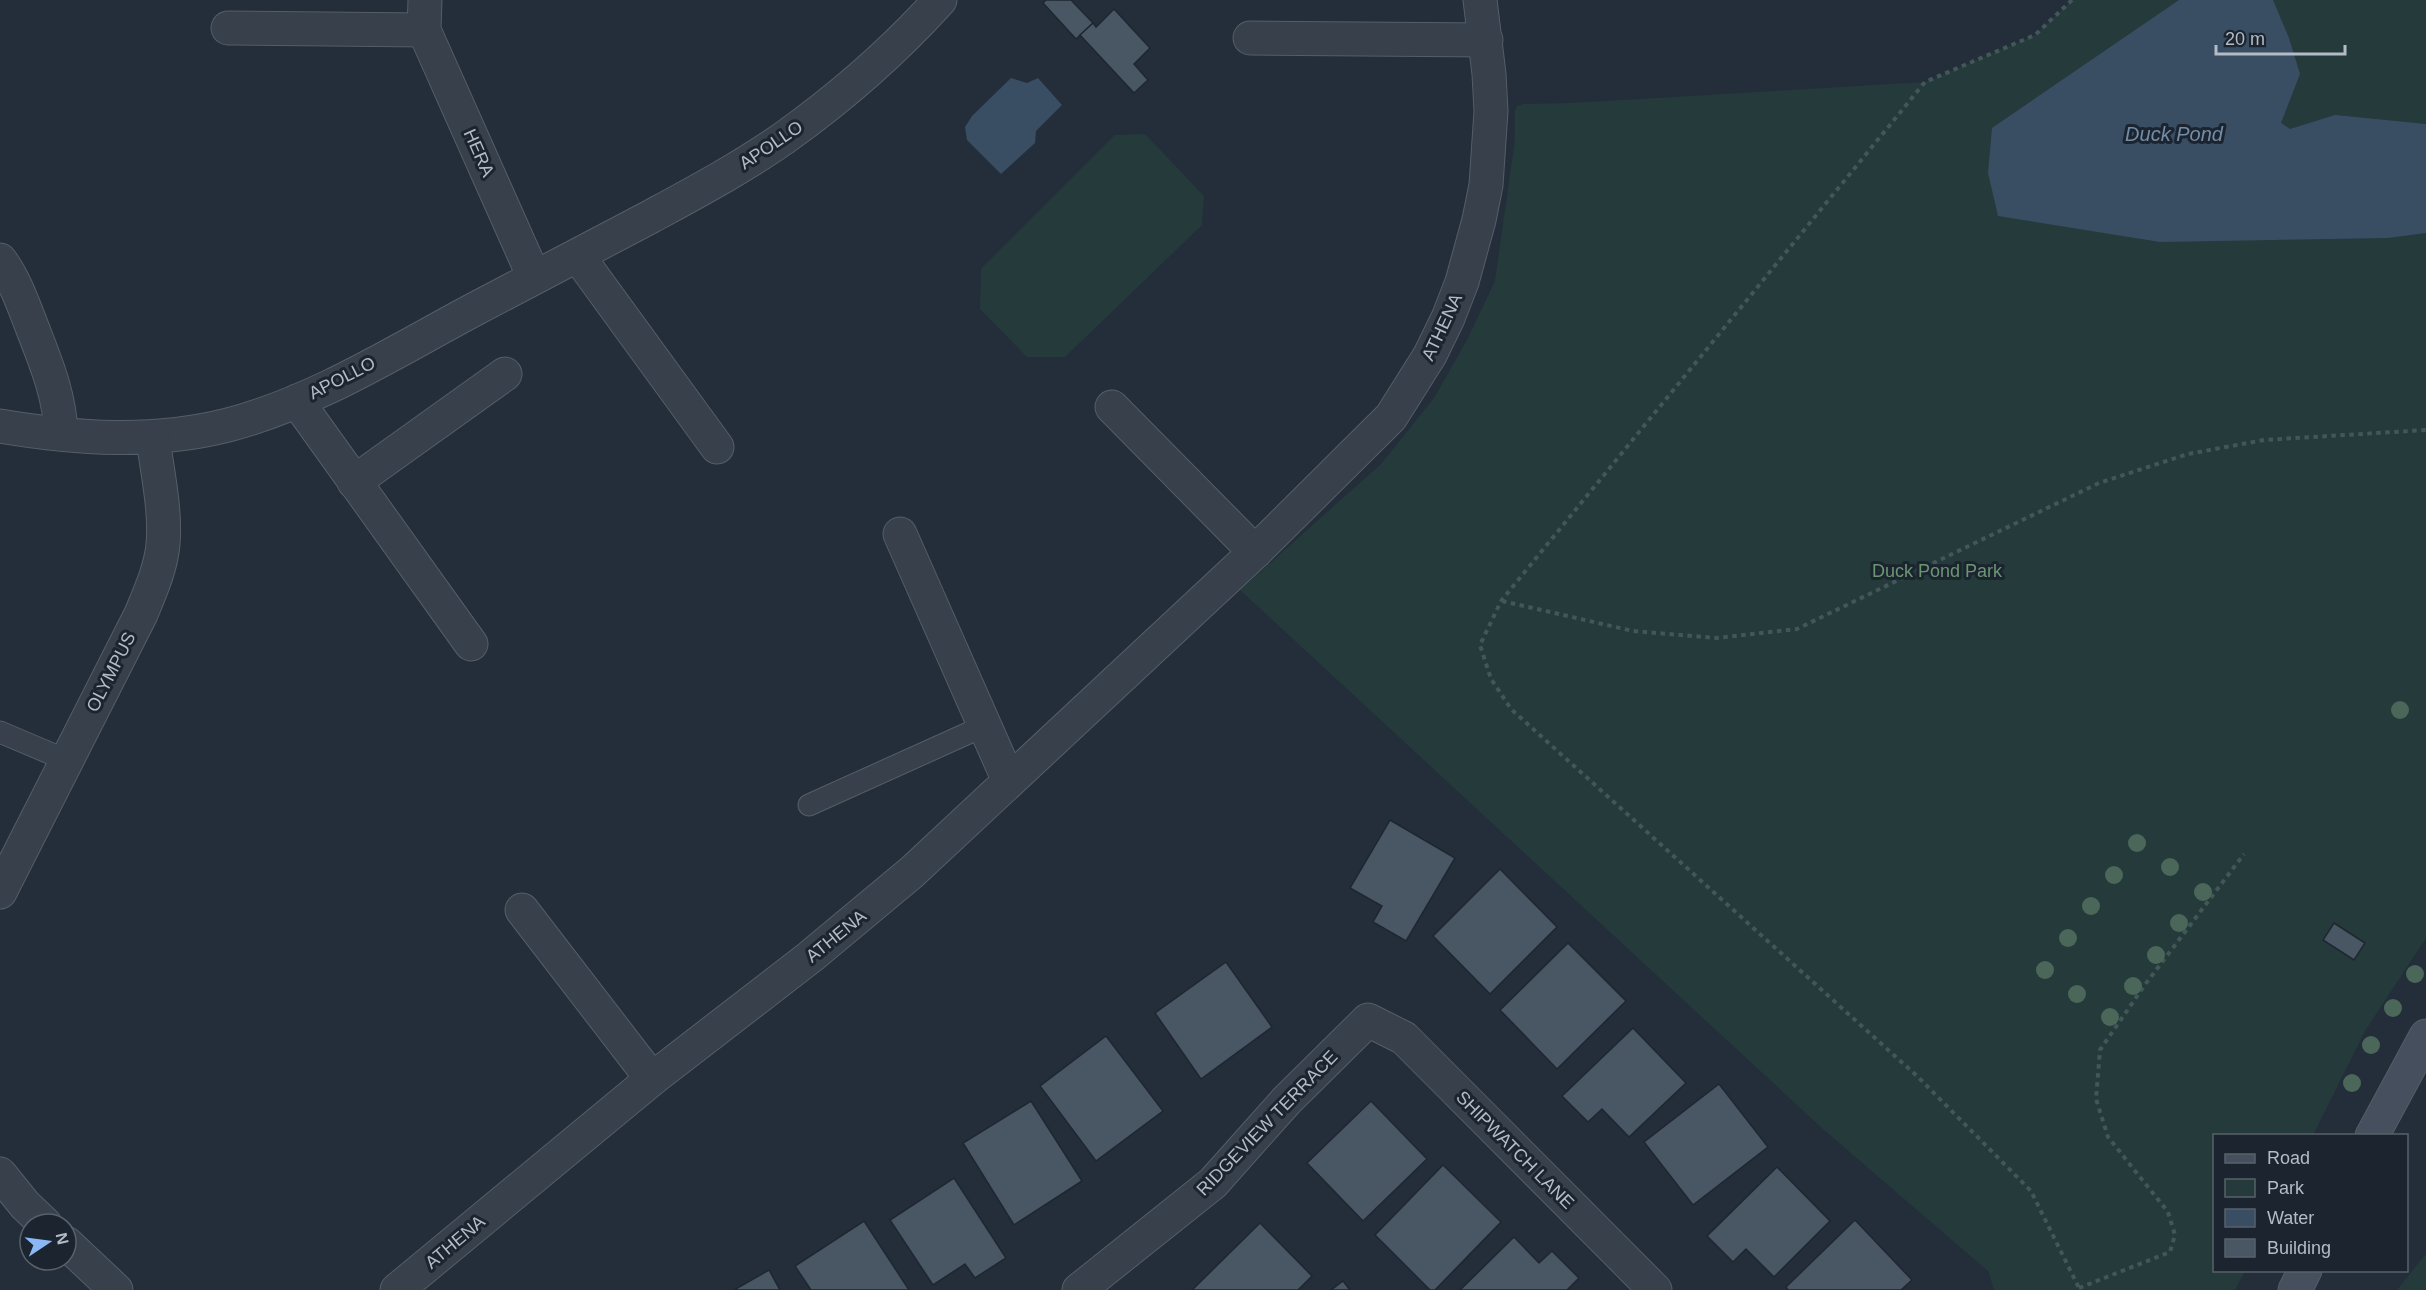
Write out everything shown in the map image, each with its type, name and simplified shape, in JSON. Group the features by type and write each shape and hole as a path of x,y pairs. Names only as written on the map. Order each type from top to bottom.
{"street":[{"name":"APOLLO","path":"0,426 106,438 153,438 229,425 297,401 578,256 702,189 783,139 822,110 892,50 940,0"},
{"name":"ATHENA","path":"398,1290 652,1079 858,918 912,872 1255,552 1391,417 1430,355 1448,318 1471,250 1486,185 1491,111 1486,40 1480,0"},
{"name":"HERA","path":"228,28 424,15 534,277"},
{"path":"1250,38 1486,40"},
{"path":"578,256 717,447"},
{"path":"0,260 9,272 18,292 52,378 57,397 61,434"},
{"path":"354,482 506,374"},
{"name":"APOLLO","path":"297,401 471,644"},
{"path":"1112,407 1255,552"},
{"name":"OLYMPUS","path":"0,892 141,614 155,579 163,543 153,438"},
{"path":"900,534 1009,781"},
{"path":"522,910 652,1079"},
{"name":"RIDGEVIEW TERRACE","path":"1085,1288 1213,1183 1286,1101 1368,1020"},
{"name":"SHIPWATCH LANE","path":"1368,1020 1404,1038 1655,1290"},
{"path":"2373,1134 2426,1036"},
{"path":"0,1174 32,1212"},
{"path":"78,1254 116,1290"},
{"path":"2295,1290 2304,1272"}],"lane":[{"path":"810,805 984,726"},
{"path":"0,732 66,760"}],"path":[{"path":"2072,0 2035,35 1925,82 1501,601 1480,645 1491,679 1511,709 1917,1076 2031,1191 2079,1289 2170,1252 2175,1235 2168,1212 2108,1137 2096,1099 2100,1050 2144,986 2244,854"},
{"path":"1501,601 1633,631 1716,638 1797,629 2099,483 2188,454 2264,440 2426,429"}],"green space":[{"name":"Duck Pond Park","path":"2072,0 2426,0 2426,938 2365,1031 2314,1134 2213,1134 2213,1272 2244,1272 2235,1290 1994,1290 1988,1271 1824,1130 1240,590 1381,464 1434,398 1466,342 1495,281 1515,139 1517,106 1925,82 2035,35"},
{"path":"1145,134 1204,196 1202,225 1065,357 1027,357 980,309 981,269 1115,135"},
{"path":"2426,1254 2426,1290 2397,1290"}],"water":[{"name":"Duck Pond","path":"2179,0 2273,0 2289,38 2300,74 2281,123 2290,129 2335,115 2426,124 2426,233 2388,238 2160,242 1998,216 1988,173 1992,128"},
{"path":"1011,78 1027,83 1038,78 1062,105 1036,131 1035,143 1001,174 967,140 965,127 972,116"}],"building":[{"path":"1046,0 1071,0 1093,23 1076,39 1043,3"},
{"path":"1114,9 1150,48 1134,64 1148,80 1134,93 1080,35 1093,23 1096,27"},
{"path":"1390,820 1455,858 1406,941 1373,922 1382,906 1350,888"},
{"path":"1500,869 1557,927 1490,994 1433,936"},
{"path":"2334,923 2365,943 2354,960 2323,940"},
{"path":"1568,943 1626,1001 1557,1069 1500,1010"},
{"path":"1226,962 1272,1027 1201,1079 1155,1013"},
{"path":"1633,1028 1686,1083 1629,1137 1602,1109 1588,1122 1562,1096"},
{"path":"1106,1036 1163,1111 1096,1161 1040,1086"},
{"path":"1719,1084 1768,1147 1693,1205 1644,1142"},
{"path":"1031,1101 1082,1181 1014,1225 963,1143"},
{"path":"1371,1101 1427,1159 1363,1221 1307,1163"},
{"path":"1443,1165 1501,1222 1435,1290 1430,1290 1375,1235"},
{"path":"1777,1167 1830,1221 1774,1277 1746,1249 1733,1262 1707,1236"},
{"path":"954,1178 1006,1258 975,1278 965,1264 933,1285 890,1220"},
{"path":"1855,1220 1912,1280 1901,1290 1788,1290 1786,1287"},
{"path":"864,1221 909,1290 811,1290 795,1266"},
{"path":"1260,1223 1312,1276 1298,1290 1192,1290"},
{"path":"1514,1237 1539,1263 1552,1251 1579,1278 1567,1290 1460,1290"},
{"path":"769,1270 780,1290 734,1290"},
{"path":"1343,1281 1350,1290 1331,1290"}]}
